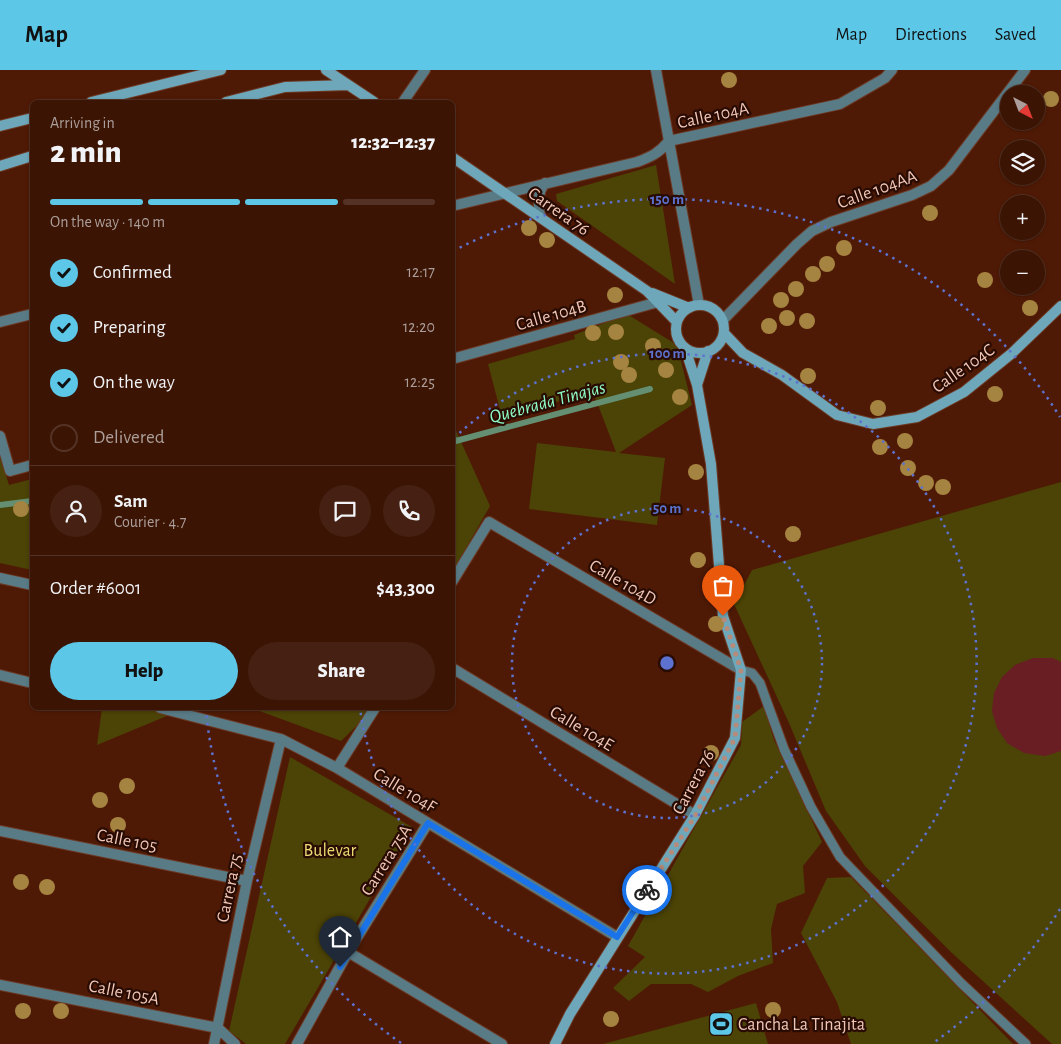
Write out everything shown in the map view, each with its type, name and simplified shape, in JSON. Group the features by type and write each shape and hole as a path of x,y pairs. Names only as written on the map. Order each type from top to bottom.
{"main road":[{"path":"99,100 221,70"},
{"path":"326,70 371,100"},
{"path":"234,100 285,88 348,85"},
{"path":"0,126 30,118"},
{"path":"0,166 30,157"},
{"name":"Carrera 76","path":"455,159 647,291 677,322"},
{"name":"Carrera 76","path":"647,291 694,306"},
{"path":"694,306 713,308 723,320 724,333 743,353 712,349 696,353 685,348 677,336 677,322 680,316 694,306"},
{"name":"Calle 104C","path":"743,353 782,375 838,415 873,424 917,417 964,392 1011,354 1061,309"},
{"path":"712,349 724,333"},
{"name":"Carrera 76","path":"555,1044 570,1014 617,937 695,816 735,738 741,670 723,616 710,464 697,385 685,348"},
{"name":"Carrera 76","path":"697,385 712,349"}],"street":[{"path":"404,100 425,70"},
{"path":"656,70 669,141 694,306"},
{"name":"Calle 104A","path":"455,205 652,157 661,151 669,141 840,104 885,78 892,70"},
{"name":"Calle 104AA","path":"723,320 812,231 831,222 912,195 931,186 949,170 1025,70"},
{"path":"540,217 538,198 540,189 545,183"},
{"name":"Calle 104B","path":"455,358 658,302"},
{"path":"0,322 30,314"},
{"path":"0,436 10,471 30,466"},
{"name":"Calle 104D","path":"455,577 489,522 741,670"},
{"path":"0,578 30,585"},
{"name":"Calle 104E","path":"455,670 695,816"},
{"path":"0,675 30,682"},
{"name":"Calle 104F","path":"168,710 281,739 337,768 617,937"},
{"path":"337,768 374,710"},
{"name":"Carrera 75","path":"214,1044 247,881 281,739"},
{"name":"Carrera 75A","path":"297,1044 348,952 428,823"},
{"name":"Calle 105","path":"0,831 247,881"},
{"path":"348,952 502,1044"},
{"name":"Calle 105A","path":"0,985 218,1028"},
{"path":"218,1028 235,1044"}],"lane":[{"path":"741,670 752,673 760,683 784,749 812,807 840,856 961,983 1026,1044"}],"green space":[{"path":"656,165 675,284 557,201 556,194"},
{"path":"627,314 677,345 692,405 619,453 665,458 657,525 529,509 537,443 616,452 593,392 502,417 488,364 575,339 574,335"},
{"path":"455,428 490,506 455,567"},
{"path":"0,456 9,485 30,480 30,570 0,563"},
{"path":"1061,482 1061,1044 1052,1044 952,953 865,866 826,811 789,723 734,604 752,570"},
{"path":"764,706 774,740 822,842 803,866 805,893 777,904 771,929 773,963 738,976 708,992 691,984 651,984 629,1001 613,988 645,957 628,946 741,745 742,722"},
{"path":"102,710 181,710 97,745"},
{"path":"256,710 373,710 341,741"},
{"name":"Bulevar","path":"290,757 412,827 285,1044 246,1044 229,1031"},
{"path":"851,877 1013,1044 851,1044 837,1002 801,933 827,878"},
{"name":"Cancha La Tinajita","path":"756,1003 768,1044 603,1044"}],"building":[{"path":"1033,658 1053,658 1061,662 1061,751 1045,756 1024,753 1007,743 997,728 992,711 994,693 1002,677 1015,665"}],"waterway":[{"name":"Quebrada Tinajas","path":"455,441 650,389"},
{"name":"Quebrada Tinajas","path":"0,505 30,501"}],"way so far":[{"path":"647,890 695,816 735,738 741,670 723,616"}],"place":[{"name":"Cancha La Tinajita","path":"721,1024"}],"route":[{"path":"340,967 428,823 617,937 647,890"}]}
